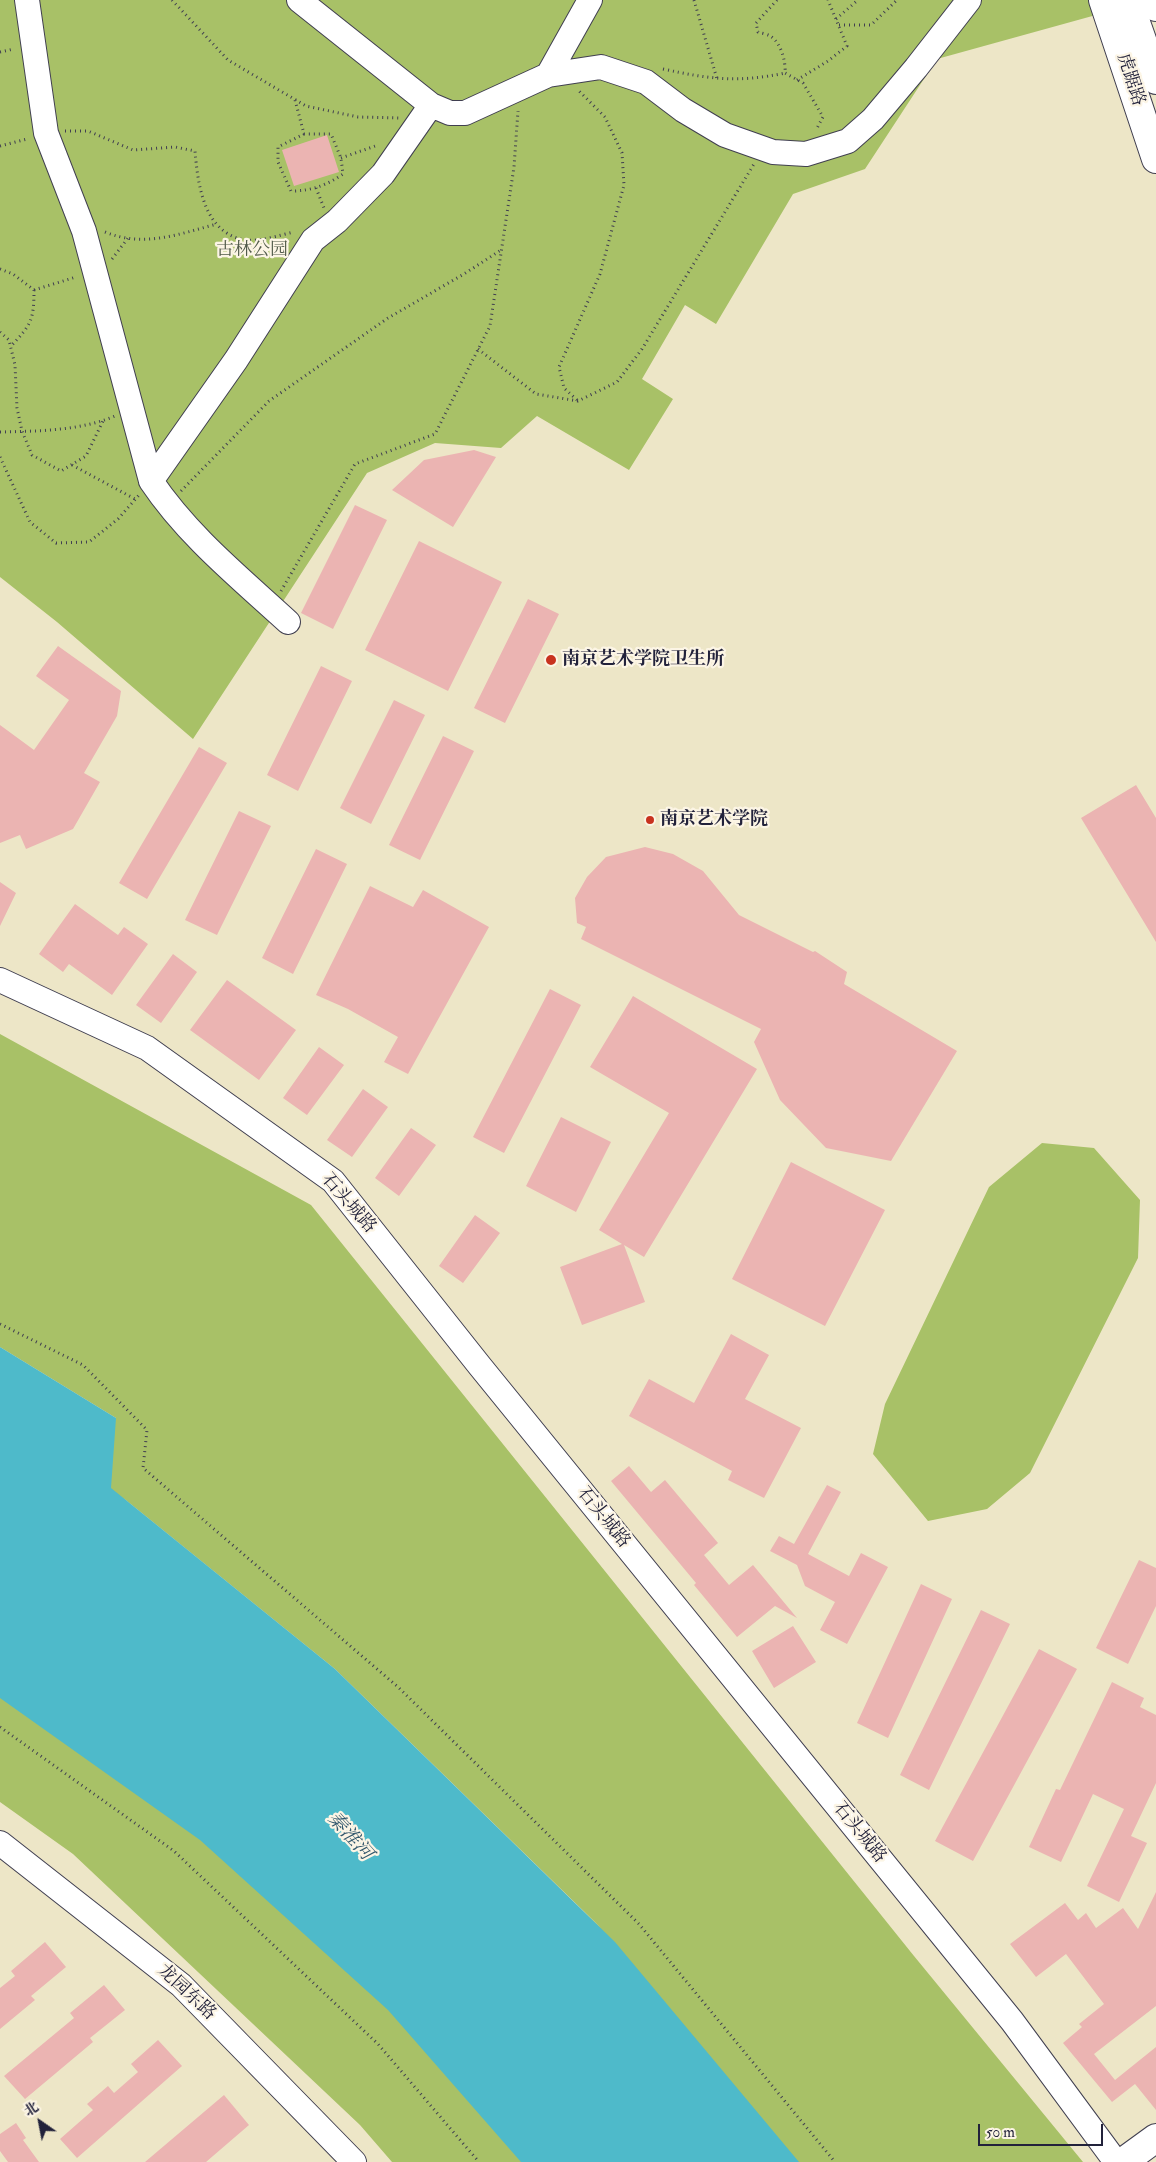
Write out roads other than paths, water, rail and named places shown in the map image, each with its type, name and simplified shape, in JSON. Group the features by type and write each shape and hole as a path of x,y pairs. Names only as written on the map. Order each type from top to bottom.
{"main road":[{"name":"虎踞路","path":"1103,0 1156,159"},
{"path":"1128,0 1156,80"},
{"path":"1153,0 1156,7"},
{"path":"1124,2162 1156,2138"}],"street":[{"path":"28,0 46,133 81,222 151,481 167,505 197,540 280,614"},
{"path":"299,0 427,112 465,113 555,74 601,67 646,82 683,110 725,135 773,152 793,154 806,154 848,140 872,119 885,104 969,0"},
{"path":"555,74 590,0"},
{"path":"151,481 236,360 313,240 338,221 383,174 427,112"},
{"name":"石头城路","path":"0,980 147,1048 333,1180 497,1388 1012,2021 1116,2162"},
{"name":"龙园东路","path":"0,1843 181,1985 354,2162"}],"water":[{"name":"秦淮河","path":"0,1347 116,1418 111,1488 335,1669 615,1942 799,2162 521,2162 388,2010 200,1840 0,1698"}],"place":[{"name":"南京艺术学院卫生所","path":"551,660"},
{"name":"南京艺术学院","path":"650,820"}],"park label":[{"name":"古林公园","path":"252,251"}]}
